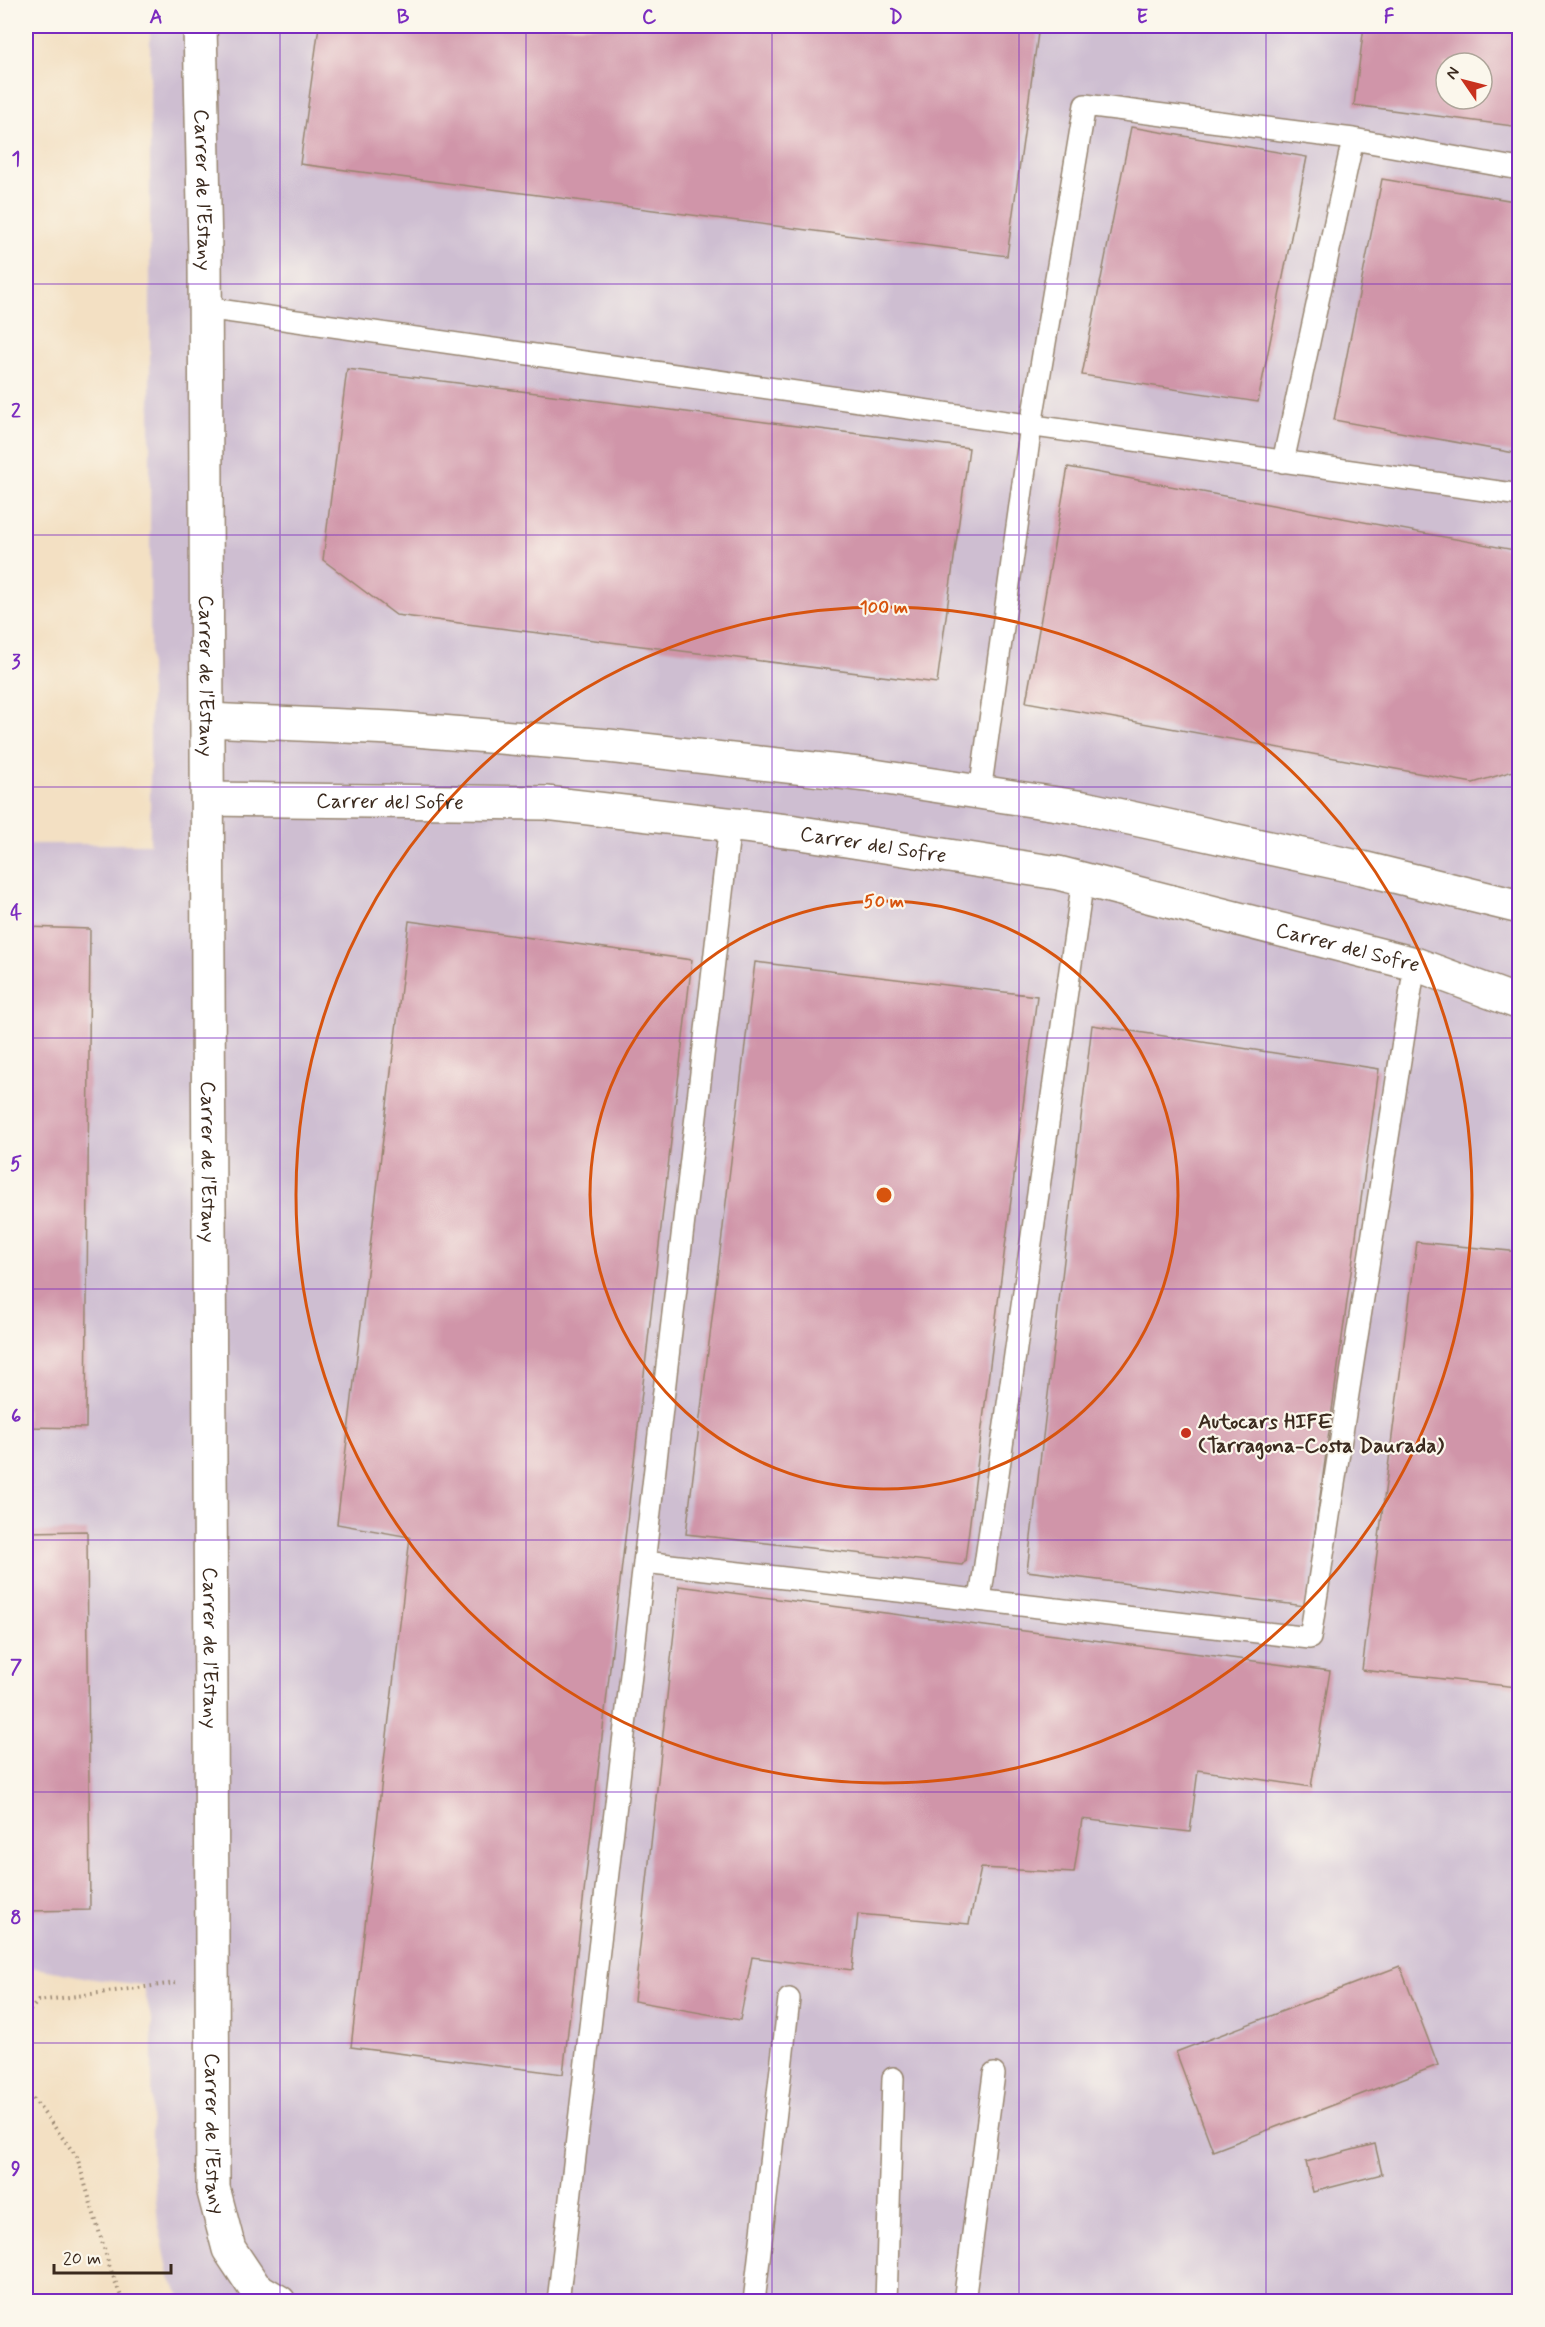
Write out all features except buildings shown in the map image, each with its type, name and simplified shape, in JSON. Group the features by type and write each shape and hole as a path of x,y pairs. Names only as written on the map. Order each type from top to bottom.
{"street":[{"name":"Carrer de l'Estany","path":"200,26 206,309 213,2188 229,2249 267,2295"},
{"path":"207,720 392,728 608,746 867,775 1084,808 1362,868 1520,907"},
{"name":"Carrer del Sofre","path":"208,799 546,803 730,824 875,844 1083,879 1415,964 1520,1003"}],"lane":[{"path":"980,792 1031,426 1085,105 1353,139 1520,169"},
{"path":"1283,462 1353,139"},
{"path":"206,309 1520,495"},
{"path":"558,2301 730,824"},
{"path":"980,1600 1083,879"},
{"path":"644,1562 1310,1638 1415,964"},
{"path":"754,2301 789,1999"},
{"path":"964,2301 994,2074"},
{"path":"886,2301 892,2078"}],"path":[{"path":"26,2015 38,2001 170,1985 213,1972"},
{"path":"26,2089 77,2157 109,2265 123,2301"}],"shaded area":[{"path":"150,26 1519,26 1519,2301 183,2301 170,2278 158,2222 152,2156 152,2022 143,1985 94,1979 26,1966 26,844 150,844"}],"place":[{"name":"Autocars HIFE (Tarragona-Costa Daurada)","path":"1186,1433"}]}
